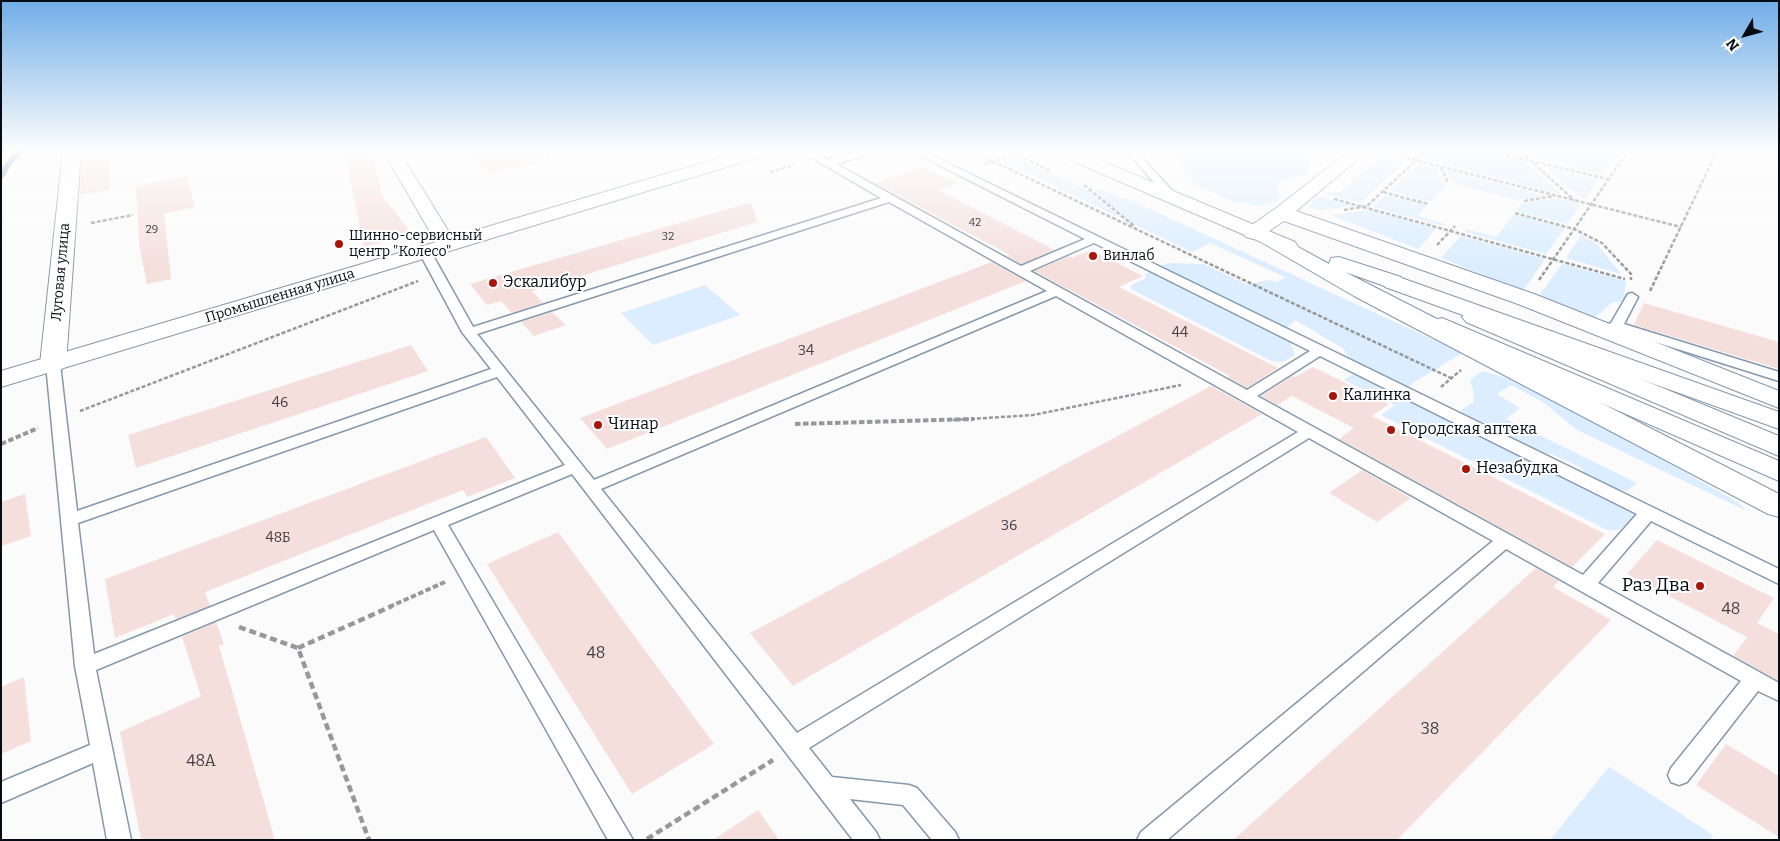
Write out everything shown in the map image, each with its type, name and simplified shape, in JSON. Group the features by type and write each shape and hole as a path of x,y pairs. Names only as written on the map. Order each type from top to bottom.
{"main road":[{"name":"Луговая улица","path":"53,364 69,190"},
{"path":"415,190 447,245"},
{"name":"Промышленная улица","path":"1,379 627,190"},
{"path":"1155,190 1262,236 1779,421"},
{"path":"1262,236 1282,213 1307,192"},
{"path":"1282,213 1526,300 1611,328 1779,400"},
{"path":"1262,236 1362,291 1779,507"},
{"path":"1393,282 1779,447"},
{"path":"1362,291 1779,472"}],"lane":[{"path":"878,190 1779,693"},
{"path":"997,190 1779,577"},
{"path":"1166,190 1173,198"},
{"path":"469,332 892,198"},
{"path":"1021,270 1095,239"},
{"path":"425,252 469,332 868,840"},
{"path":"591,487 1058,291"},
{"path":"1632,296 1611,328 1779,377"},
{"path":"1247,396 1321,350"},
{"path":"53,364 85,666 119,840"},
{"path":"69,520 500,371"},
{"path":"794,746 1310,431"},
{"path":"85,666 575,467"},
{"path":"1586,584 1649,512"},
{"path":"438,522 621,840"},
{"path":"1149,840 1506,540"},
{"path":"1680,776 1755,679"},
{"path":"1,793 100,750"},
{"path":"827,787 908,795 947,840"}],"path":[{"path":"1055,190 1453,378"},
{"path":"1091,190 1138,230"},
{"path":"1535,190 1681,227"},
{"path":"1564,190 1575,200"},
{"path":"1526,300 1601,190"},
{"path":"1515,213 1574,229 1602,243 1631,274 1632,296 1647,298 1698,190"},
{"path":"1307,192 1631,280"},
{"path":"1339,211 1365,207 1382,192 1428,204"},
{"path":"1524,202 1557,196"},
{"path":"66,228 133,215"},
{"path":"1434,249 1454,226"},
{"path":"1422,400 1453,378 1479,351"},
{"path":"786,424 916,422 1033,415 1130,397 1213,377"},
{"path":"207,616 298,648 468,572"},
{"path":"298,648 369,840"},
{"path":"647,840 794,746"}],"shaded area":[{"path":"1063,190 1087,190 1118,215 1116,216"},
{"path":"1101,190 1137,203 1462,353 1410,385 1404,394 1639,513 1619,530 1607,530 1381,415 1395,405 1344,380 1355,373 1344,349 1295,320 1286,329 1295,355 1283,362 1271,361 1131,289 1131,285 1146,278 1145,274 1168,263 1204,264 1248,285 1267,280 1278,282 1285,277 1210,243 1192,252 1131,223 1094,191"},
{"path":"1207,190 1278,190 1280,200 1258,206 1230,200"},
{"path":"1342,190 1374,190 1360,203 1323,193"},
{"path":"1391,190 1441,190 1430,202"},
{"path":"1479,190 1525,190 1547,196 1517,200"},
{"path":"1543,190 1557,190 1562,195"},
{"path":"1573,190 1591,190 1584,200"},
{"path":"1386,194 1427,205 1418,216 1446,224 1443,226 1373,207"},
{"path":"1319,197 1354,206 1319,210 1309,207 1312,201"},
{"path":"1557,198 1581,204 1567,224 1516,211 1522,203"},
{"path":"1371,210 1436,229 1418,249 1331,215"},
{"path":"1514,214 1565,228 1546,254 1465,232 1467,229 1496,237"},
{"path":"1581,235 1597,244 1621,274 1566,258"},
{"path":"1461,236 1545,259 1523,291 1441,258"},
{"path":"1562,264 1626,281 1624,293 1628,296 1626,302 1613,302 1594,318 1539,296"},
{"path":"705,285 740,315 653,345 621,313"},
{"path":"1482,371 1509,379 1624,437 1737,502 1747,511 1577,430 1543,402 1511,385 1497,394 1520,408 1506,419 1637,483 1627,491 1609,488 1586,477 1582,468 1554,455 1535,451 1461,414 1461,410 1474,402 1470,380"},
{"path":"1609,767 1713,835 1710,840 1550,840"}],"building":[{"path":"80,190 109,190 80,195"},
{"path":"136,190 191,190 195,207 164,214 171,279 147,284 139,244"},
{"path":"352,190 381,190 382,195 412,234 364,247"},
{"path":"888,190 938,190 1055,250 1021,264 1007,256 1010,255"},
{"path":"751,202 757,222 532,291 543,303 512,313 501,301 487,305 470,284"},
{"path":"1091,250 1143,276 1119,287 1278,368 1247,388 1227,377 1230,376 1034,271 1068,256 1072,258"},
{"path":"992,262 1026,281 607,449 580,418"},
{"path":"1644,303 1779,342 1779,369 1634,325"},
{"path":"552,312 566,325 534,336 521,322"},
{"path":"411,345 428,371 136,468 128,435"},
{"path":"1313,367 1389,404 1372,416 1605,534 1572,567 1339,439 1354,428 1292,396 1277,405 1261,396 1292,376 1295,377"},
{"path":"1211,386 1262,414 793,686 750,633"},
{"path":"486,437 515,478 467,497 463,490 205,592 210,606 176,619 174,614 115,638 105,579"},
{"path":"1362,470 1411,498 1377,522 1329,493"},
{"path":"25,494 31,536 1,546 1,502"},
{"path":"558,532 714,744 632,794 487,564"},
{"name":"Раз Два","path":"1657,540 1774,598 1757,623 1779,634 1779,681 1733,656 1747,637 1627,574"},
{"path":"1536,568 1559,581 1553,587 1611,620 1397,840 1233,840"},
{"path":"216,622 224,644 219,646 275,840 141,840 120,732 201,696 182,637"},
{"path":"24,677 31,741 1,754 1,687"},
{"path":"1726,744 1779,776 1779,837 1696,785"},
{"path":"758,810 779,840 713,840"}],"place":[{"name":"Шинно-сервисный центр \"Колесо\"","path":"339,244"},
{"name":"Винлаб","path":"1093,256"},
{"name":"Эскалибур","path":"493,283"},
{"name":"Калинка","path":"1333,396"},
{"name":"Чинар","path":"598,425"},
{"name":"Городская аптека","path":"1391,430"},
{"name":"Незабудка","path":"1466,469"},
{"name":"Раз Два","path":"1700,586"}]}
